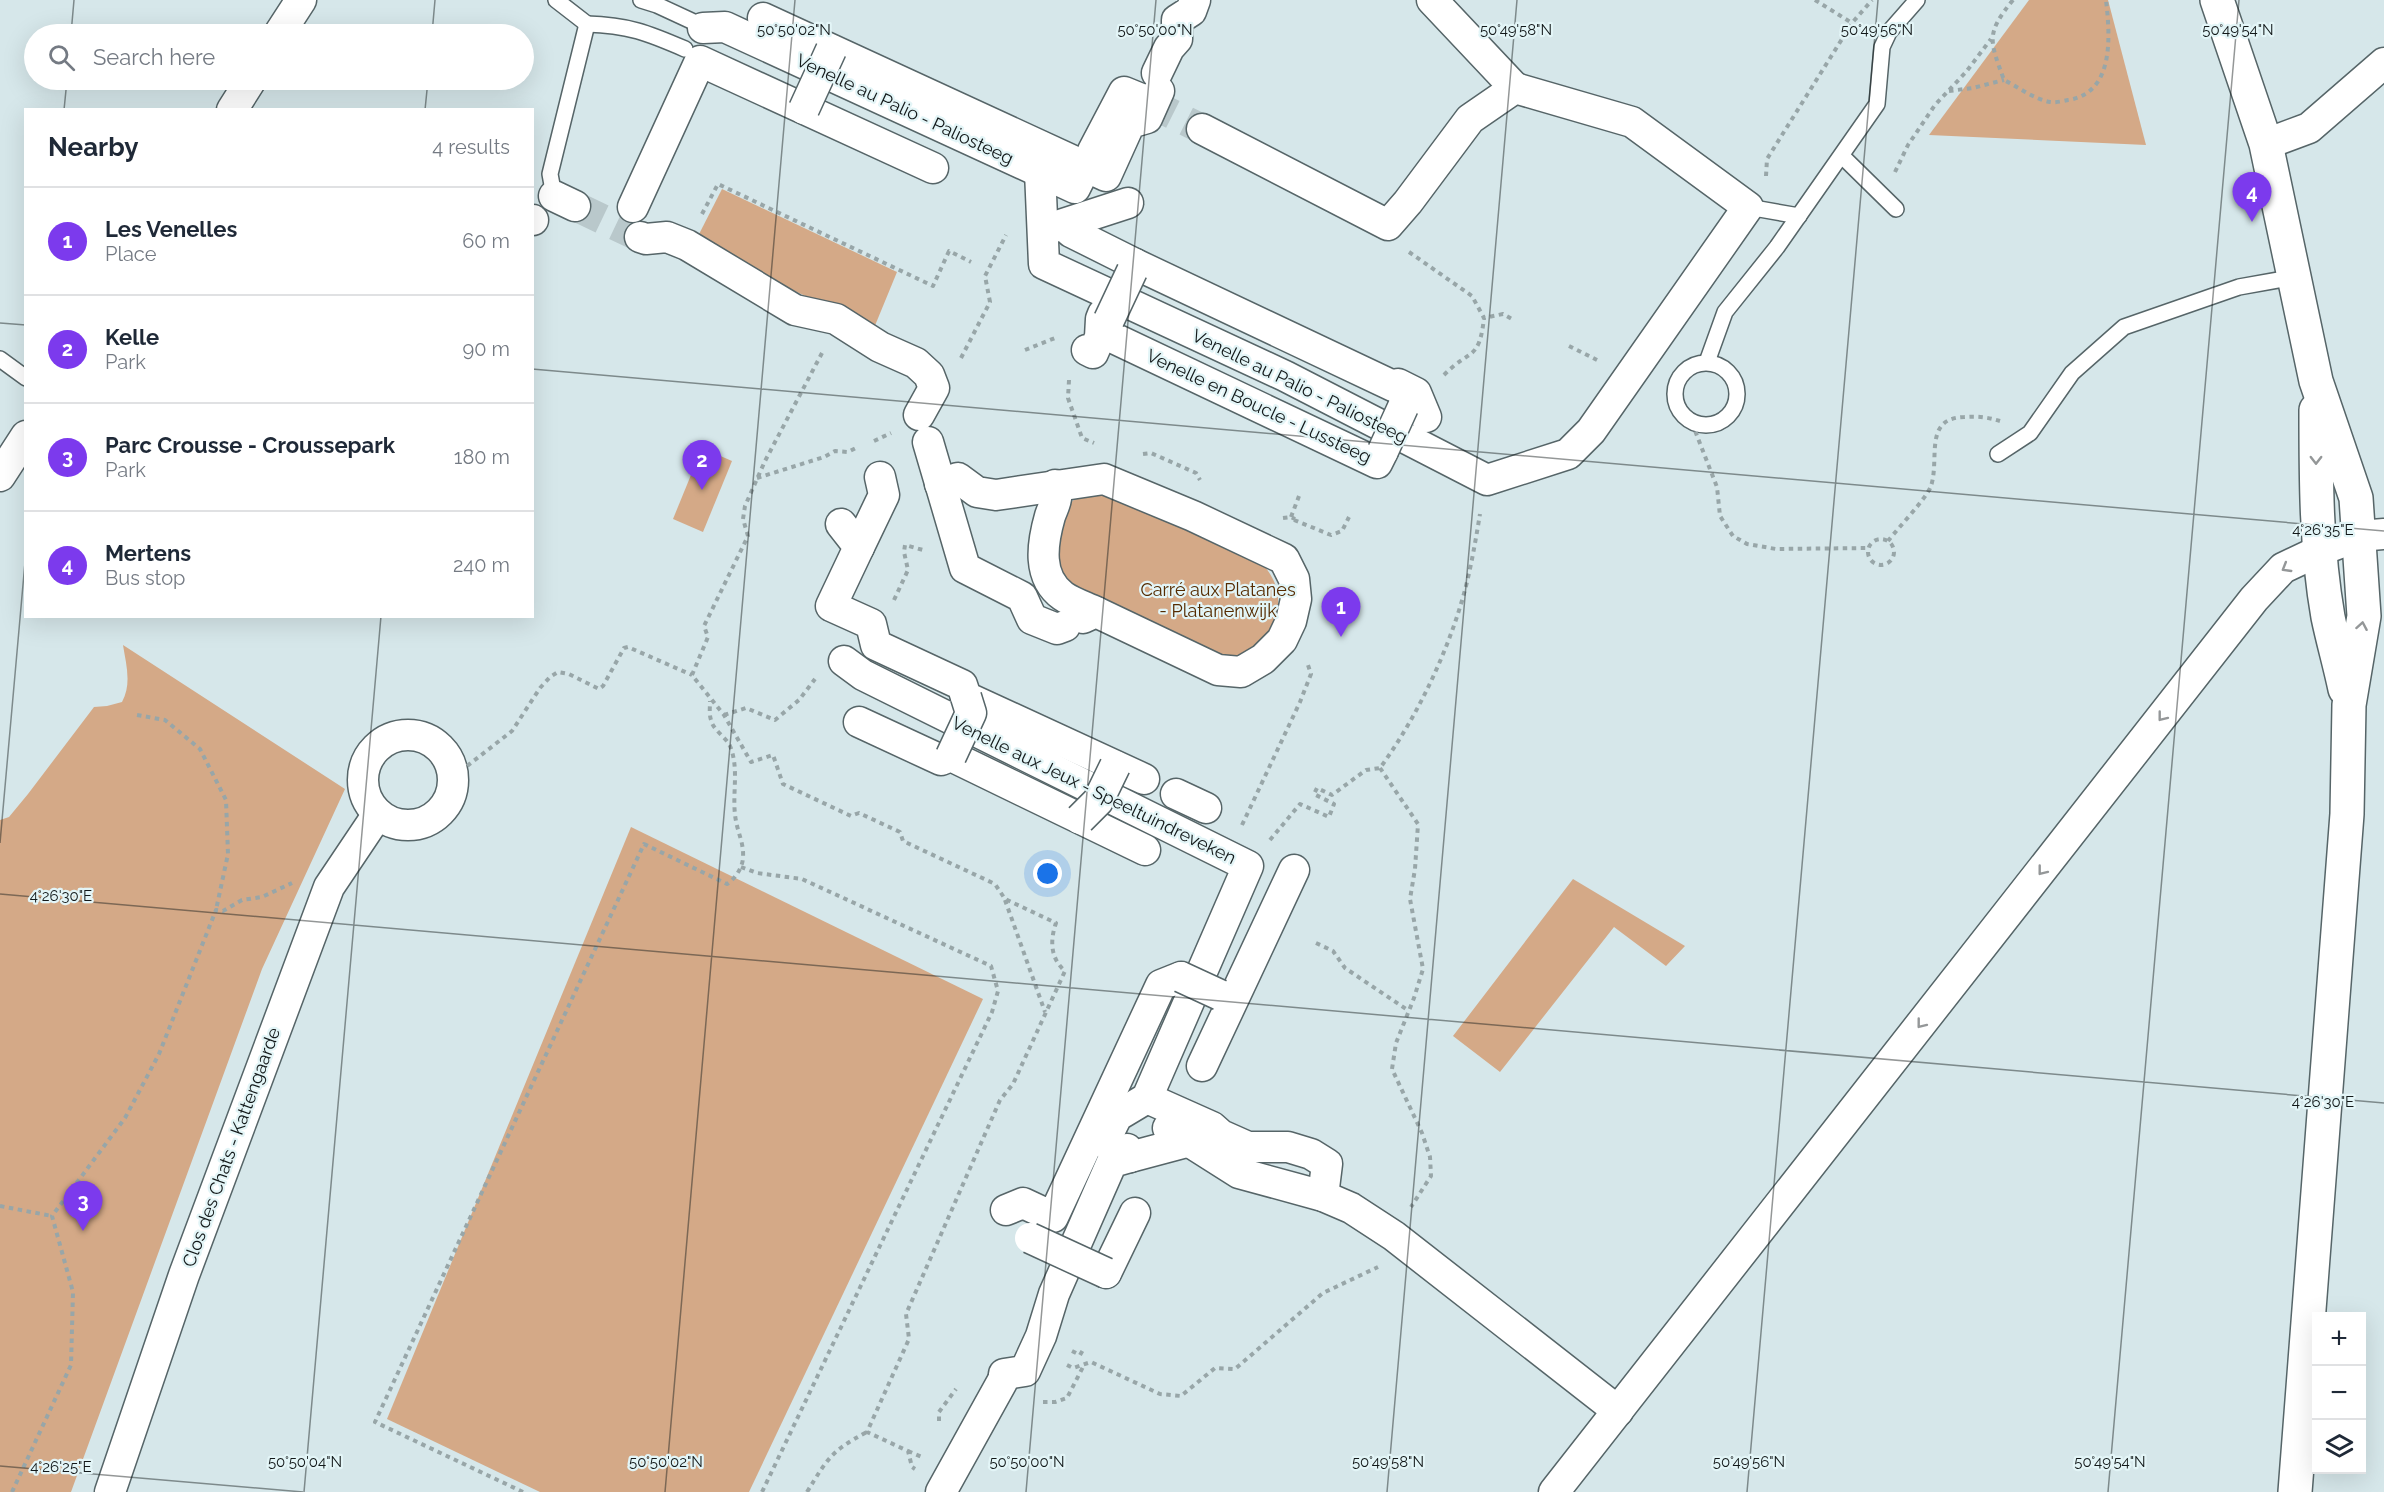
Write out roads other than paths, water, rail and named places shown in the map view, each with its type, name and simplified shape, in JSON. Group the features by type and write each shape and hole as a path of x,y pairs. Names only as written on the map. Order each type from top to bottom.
{"street":[{"path":"285,24 301,0"},
{"path":"1097,166 1124,92 1154,91 1169,48 1177,39 1177,20 1191,11 1195,0"},
{"path":"1432,0 1515,88 1632,122 1748,207"},
{"path":"2217,0 2266,144 2316,381 2371,535 2364,615 2349,705 2347,814 2295,1492"},
{"path":"1070,223 1108,181 1097,166 764,18 831,50 1097,166"},
{"name":"Venelle au Palio - Paliosteeg","path":"695,34 725,27 1075,188 1097,166"},
{"path":"804,109 831,50"},
{"path":"633,207 700,61 933,168"},
{"path":"2266,144 2309,128 2384,63"},
{"path":"1202,129 1388,225 1408,202 1470,118 1515,88"},
{"path":"233,108 245,90"},
{"name":"Venelle au Palio - Paliosteeg","path":"1040,171 1044,264 1098,322 1285,376 1487,480 1568,454 1591,431 1748,207"},
{"path":"1070,223 1128,203"},
{"name":"Venelle en Boucle - Lussteeg","path":"1070,223 1071,232 1134,267 1410,394 1377,463 1103,333 1098,322"},
{"path":"640,237 646,239 668,237 687,245 795,310 836,319 880,347 916,363 930,375 934,388 924,420 965,568 1022,597 1032,619 1057,629 1081,619"},
{"path":"1098,322 1134,267"},
{"path":"2316,381 2316,501 2328,616 2349,705"},
{"path":"0,476 24,439"},
{"path":"859,722 941,760 951,756 971,712 962,685 876,645 871,624 831,606 884,495 880,477"},
{"path":"940,484 957,478 977,492 996,495 1055,485 1104,479 1193,516 1284,559 1294,579 1296,599 1291,621 1282,640 1263,659 1241,672 1218,669 1081,619 1046,577 1042,557 1050,515 1058,500 1055,485"},
{"path":"859,547 841,524 847,537 825,588 827,599 875,622 882,644 902,654"},
{"path":"1554,1492 2254,599 2283,568 2321,550 2371,535"},
{"name":"Venelle aux Jeux - Speeltuindreveken","path":"832,665 863,675 1238,861 1147,1132"},
{"path":"966,697 1144,779"},
{"path":"402,736 417,736 430,741 442,750 453,777 451,792 444,806 434,817 420,824 405,825 390,822 378,814 363,789 363,774 376,748 388,740 402,736"},
{"path":"951,756 1145,850"},
{"path":"1080,819 1098,801 1115,766"},
{"path":"1176,794 1206,808"},
{"name":"Clos des Chats - Kattengaarde","path":"110,1492 184,1275 329,887 378,814"},
{"path":"1202,1066 1226,998 1294,870"},
{"path":"1135,1214 1106,1273 1019,1219 1023,1203 1053,1217 1161,985 1181,977 1226,998"},
{"path":"941,1492 1003,1378 1025,1371 1041,1336 1054,1294 1112,1162 1147,1132 1212,1127 1221,1135 1248,1147 1288,1147 1311,1154 1328,1164 1323,1196"},
{"path":"1147,1132 1239,1173 1323,1196 1351,1208 1389,1249 1618,1411"}],"lane":[{"path":"556,0 587,24 695,34"},
{"path":"641,0 657,5 695,34"},
{"path":"1707,362 1725,312 1799,216 1877,104 1882,47 1889,32 1917,0"},
{"path":"565,201 550,174 587,24"},
{"path":"1842,156 1896,209"},
{"path":"1748,207 1799,216"},
{"path":"1998,454 2030,433 2072,373 2124,327 2239,287 2295,277"},
{"path":"0,359 24,377"},
{"path":"1707,362 1720,365 1729,373 1736,384 1738,396 1727,418 1716,424 1704,426 1692,423 1682,415 1675,404 1674,392 1677,380 1685,370 1696,364 1707,362"}],"tunnel":[{"path":"1146,101 1202,129"},
{"path":"575,206 640,237"}],"place":[{"name":"Mertens","path":"2252,222"},
{"name":"Kelle","path":"702,490"},
{"name":"Les Venelles","path":"1341,637"},
{"name":"Parc Crousse - Croussepark","path":"83,1231"}],"park label":[{"name":"Carré aux Platanes - Platanenwijk","path":"1218,599"}]}
